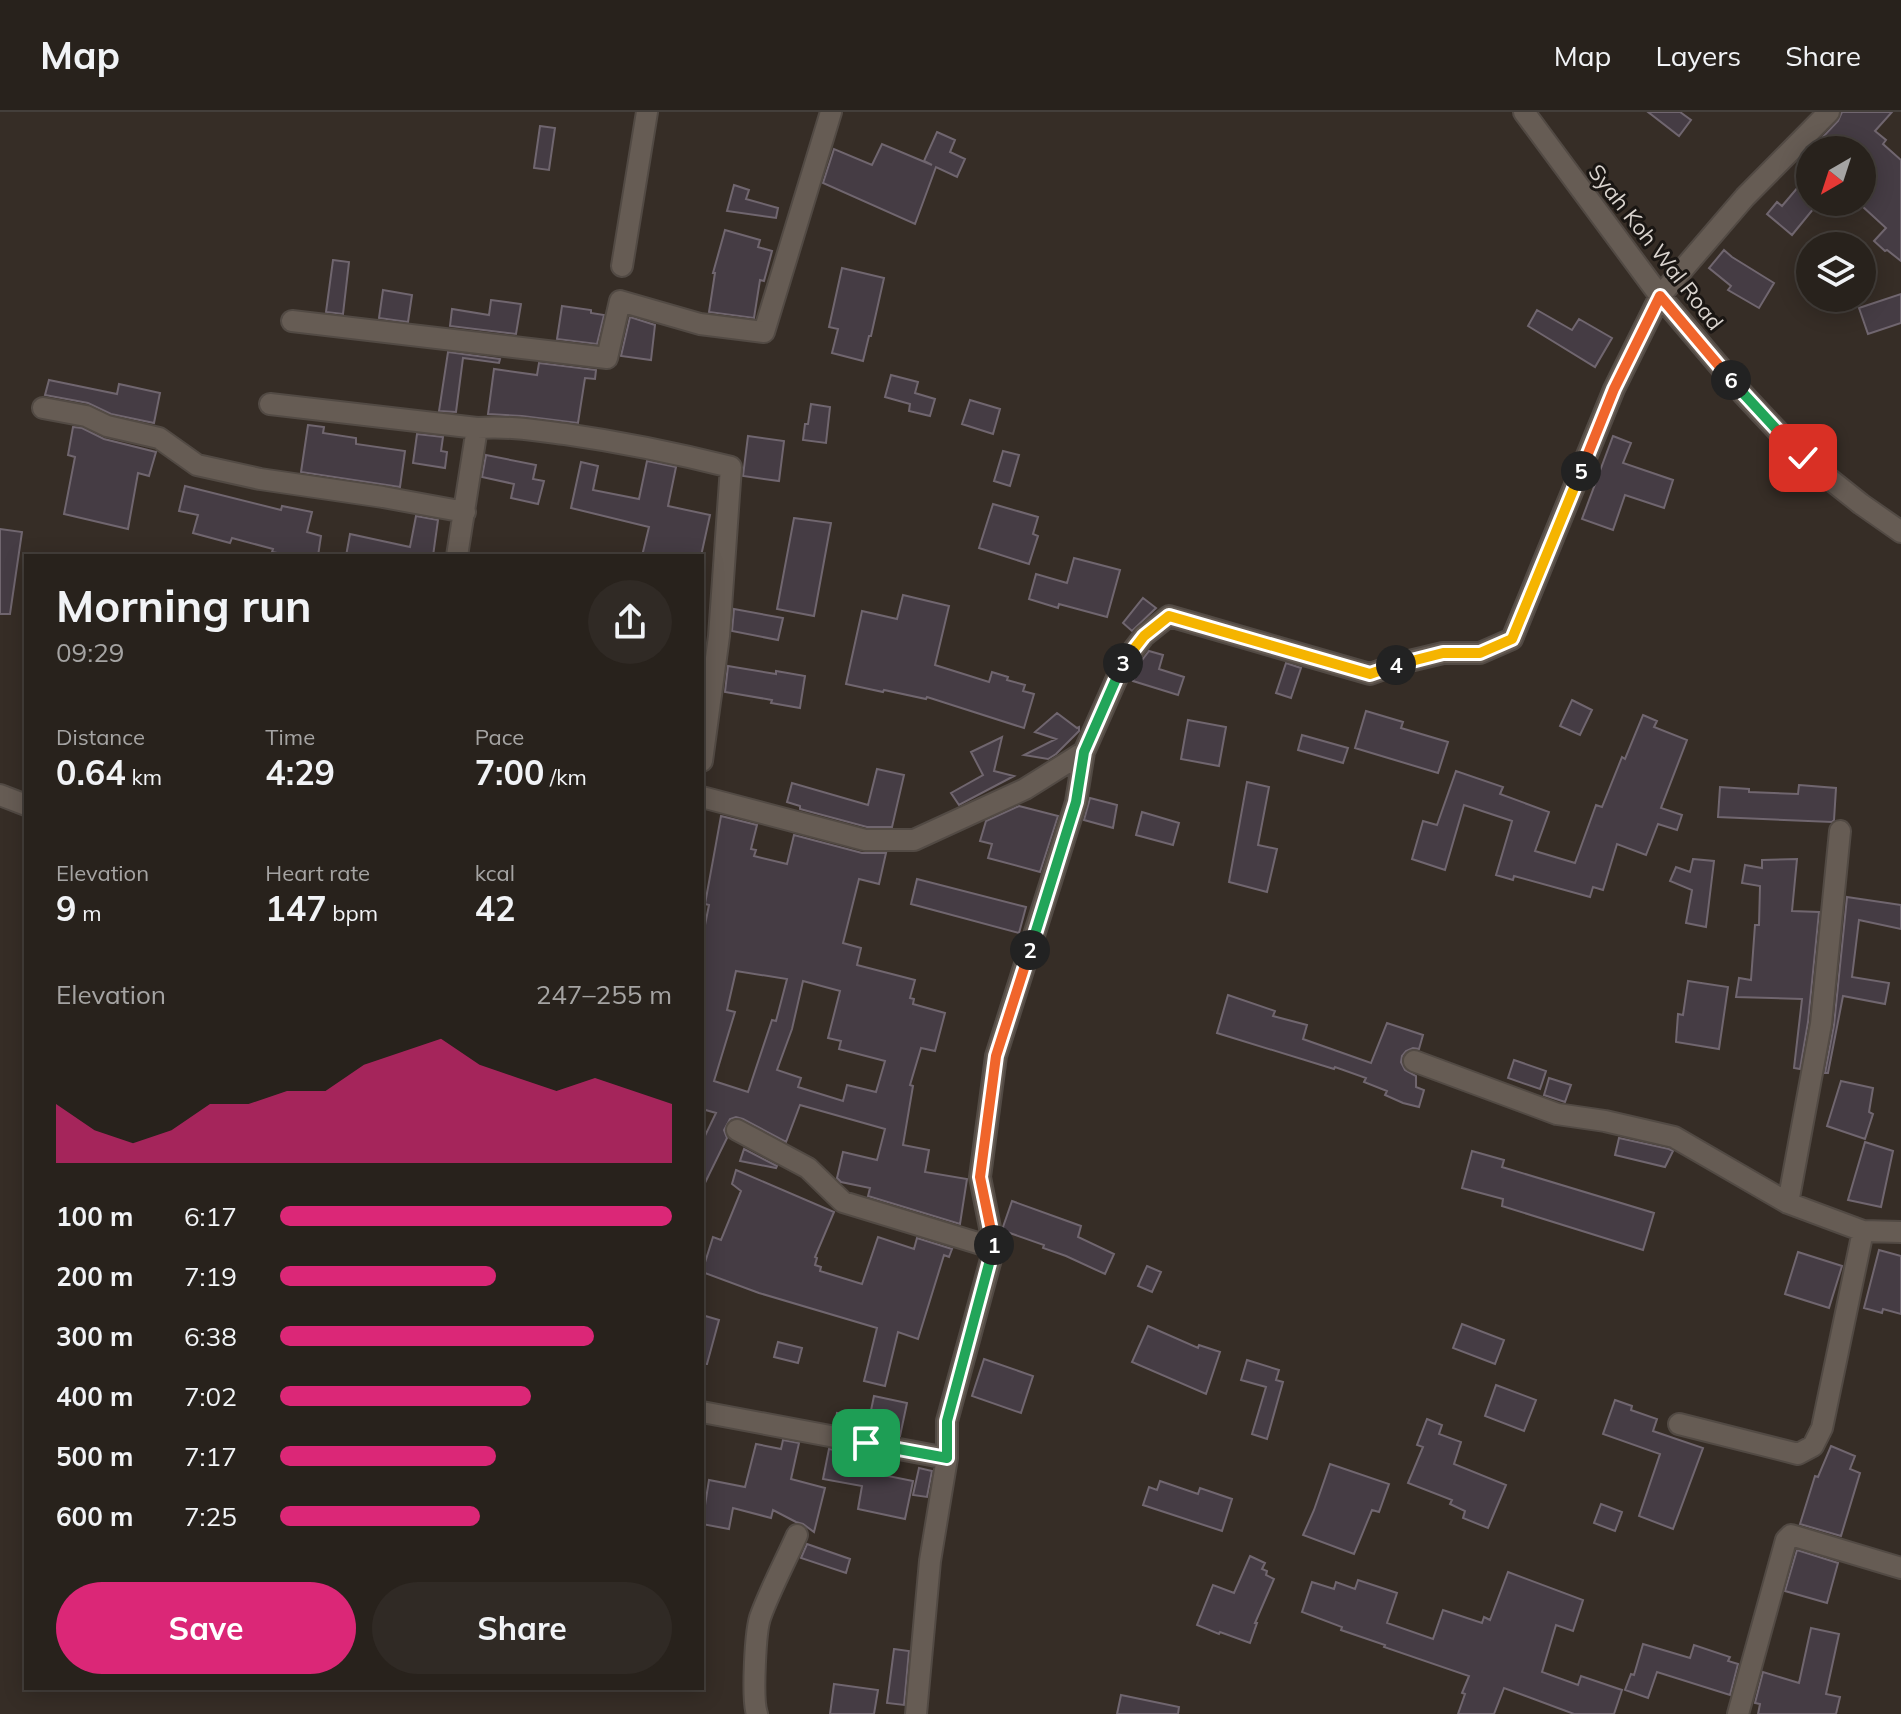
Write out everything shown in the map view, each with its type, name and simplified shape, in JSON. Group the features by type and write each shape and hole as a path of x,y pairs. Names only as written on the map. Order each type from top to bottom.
{"street":[{"path":"622,266 647,112"},
{"path":"292,321 607,358 620,301 700,324 764,332 831,112"},
{"name":"Syah Koh Wal Road","path":"1524,112 1660,296 1743,394 1803,458 1901,532"},
{"path":"916,1714 930,1561 947,1458 947,1421 994,1248 980,1177 996,1056 1076,802 1084,752 1124,662 1144,636 1169,616 1370,674 1443,653 1480,653 1512,639 1614,389 1660,296 1745,197 1829,112"},
{"path":"270,404 477,428 507,426 590,437 645,446 731,467 719,636 704,746"},
{"path":"43,408 86,416 107,426 159,438 197,465 260,479 465,512"},
{"path":"457,554 477,428"},
{"path":"704,798 865,840 914,840 1025,789 1084,752"},
{"path":"0,795 24,804"},
{"path":"1788,1203 1821,1024 1840,831"},
{"path":"1414,1061 1557,1114 1674,1137 1788,1203 1863,1231 1901,1232"},
{"path":"737,1130 808,1168 843,1202 994,1248"},
{"path":"1679,1424 1798,1454 1813,1446 1822,1428 1863,1231"},
{"path":"704,1412 947,1458"},
{"path":"757,1714 755,1676 759,1618 797,1535"},
{"path":"1738,1714 1786,1540 1791,1535 1901,1568"}],"building":[{"path":"1648,112 1680,112 1691,120 1679,136"},
{"path":"1842,112 1892,112 1875,131 1886,140 1883,144 1901,160 1901,261 1876,243 1886,228 1873,216 1876,216 1876,136 1824,136"},
{"path":"540,126 555,128 549,170 534,168"},
{"path":"937,132 955,140 950,152 965,159 957,177 936,167 915,224 823,183 834,149 872,165 882,144 932,165 924,161"},
{"path":"734,185 749,190 746,199 778,208 776,218 727,211"},
{"path":"1796,190 1796,216 1808,216 1792,235 1767,214 1777,202 1782,206"},
{"path":"725,230 760,240 758,247 772,251 764,281 760,280 754,318 709,312 713,273"},
{"path":"1724,250 1774,283 1759,308 1728,290 1731,286 1709,268"},
{"path":"333,260 349,262 343,314 326,312"},
{"path":"842,268 884,278 863,361 832,353 838,329 829,327"},
{"path":"383,290 412,295 408,322 379,318"},
{"path":"1901,294 1901,323 1868,334 1860,312 1876,312 1876,302"},
{"path":"491,300 521,304 516,334 450,326 452,309 489,315"},
{"path":"562,306 604,315 597,344 557,339"},
{"path":"1537,310 1572,330 1579,319 1612,338 1595,367 1528,326"},
{"path":"630,317 655,325 651,360 621,356"},
{"path":"448,352 500,359 499,363 463,358 456,412 439,411"},
{"path":"539,363 596,370 595,379 585,378 578,423 488,414 494,369 537,375"},
{"path":"891,375 918,382 915,393 935,399 930,416 909,411 910,404 885,397"},
{"path":"49,380 117,394 119,384 160,393 154,423 111,414 88,403 45,395"},
{"path":"970,400 1000,409 993,434 962,424"},
{"path":"811,404 830,407 826,443 803,440"},
{"path":"308,425 324,427 323,433 356,438 356,444 405,451 400,487 301,472"},
{"path":"73,427 104,439 156,452 149,476 138,473 128,529 64,514 75,457 68,455"},
{"path":"417,434 443,437 441,451 447,452 445,468 413,463"},
{"path":"748,436 784,441 779,481 743,476"},
{"path":"1613,436 1631,443 1623,463 1673,480 1664,508 1625,495 1613,530 1582,519"},
{"path":"1003,451 1019,455 1010,486 994,481"},
{"path":"486,455 536,465 533,479 544,481 538,504 511,498 514,484 482,477"},
{"path":"647,461 676,467 668,506 710,515 701,554 642,554 649,527 571,508 581,462 598,466 593,490 639,499"},
{"path":"185,486 281,510 282,506 312,512 307,532 321,536 318,554 282,554 232,538 230,543 193,533 198,515 179,511"},
{"path":"993,504 1038,517 1033,534 1038,536 1029,564 979,548"},
{"path":"416,516 438,520 433,554 346,554 350,534 410,547"},
{"path":"794,518 831,523 814,616 777,609"},
{"path":"0,529 22,532 10,614 0,614"},
{"path":"1074,558 1120,570 1107,617 1029,599 1036,574 1067,583"},
{"path":"903,595 949,606 935,665 989,682 992,672 1025,685 1023,691 1034,694 1024,728 927,697 846,684 862,611 897,619"},
{"path":"1143,598 1156,608 1132,631 1123,623"},
{"path":"734,609 783,618 778,640 732,631"},
{"path":"1149,651 1163,655 1159,669 1184,677 1178,695 1133,681 1139,664"},
{"path":"1286,663 1301,668 1291,698 1276,693"},
{"path":"728,666 805,676 800,708 725,692"},
{"path":"1572,700 1592,710 1580,735 1560,726"},
{"path":"1366,711 1403,722 1401,728 1448,742 1438,773 1355,748"},
{"path":"1057,713 1079,727 1079,731 1048,759 1024,755 1056,739 1035,732"},
{"path":"1643,715 1657,721 1654,727 1687,740 1661,808 1682,815 1677,830 1658,824 1646,855 1617,844 1603,890 1593,887 1590,897 1514,876 1513,880 1496,875 1512,821 1464,805 1445,870 1412,859 1423,821 1437,825 1456,771 1503,787 1500,794 1549,812 1535,851 1575,863 1596,805 1602,807"},
{"path":"1188,720 1226,727 1219,766 1181,759"},
{"path":"1302,735 1348,748 1343,763 1298,750"},
{"path":"1002,737 994,771 1014,776 959,805 951,793 983,775 971,752"},
{"path":"877,769 904,775 892,827 867,827 800,809 800,806 787,802 792,783 868,805"},
{"path":"1247,782 1269,787 1258,845 1277,849 1267,892 1229,882"},
{"path":"1799,785 1836,788 1832,822 1718,817 1720,787 1798,794"},
{"path":"1090,798 1117,805 1113,828 1084,820"},
{"path":"1019,806 1058,816 1040,872 988,858 992,844 980,841 986,821"},
{"path":"1142,812 1179,823 1173,845 1136,835"},
{"path":"721,816 757,825 751,849 756,850 754,856 787,864 794,835 862,853 886,853 879,884 859,879 843,943 861,948 857,965 915,980 910,998 914,999 913,1004 945,1013 935,1051 921,1048 910,1085 913,1086 903,1145 929,1150 925,1172 967,1179 960,1224 868,1196 870,1188 841,1182 837,1178 843,1152 877,1160 885,1129 800,1105 786,1142 743,1119 730,1119 724,1130 727,1138 704,1185 704,1138 716,1113 704,1110 704,930 709,905 705,904","holes":["736,971 787,979 776,1021 772,1020 748,1092 714,1081 735,1012 727,1010","803,981 840,991 828,1038 841,1041 839,1049 885,1061 876,1092 847,1085 843,1101 798,1087 801,1078 777,1070 792,1029"]},
{"path":"1693,859 1714,861 1706,927 1686,923 1692,890 1670,881 1676,867 1690,872"},
{"path":"1797,859 1792,911 1819,912 1800,1069 1794,1068 1802,999 1736,997 1739,978 1751,980 1755,925 1759,925 1760,886 1742,883 1745,865 1762,868 1762,860"},
{"path":"917,879 1026,907 1019,933 911,904"},
{"path":"1847,897 1901,905 1901,929 1859,920 1852,977 1889,983 1885,1004 1843,996 1828,1073 1825,1073 1834,1025"},
{"path":"1688,981 1728,987 1719,1049 1676,1042 1678,1014 1683,1015"},
{"path":"1228,995 1275,1011 1273,1016 1307,1025 1303,1039 1371,1063 1387,1023 1423,1035 1419,1049 1406,1051 1401,1062 1405,1070 1416,1076 1416,1087 1424,1090 1419,1107 1385,1095 1387,1091 1364,1082 1366,1078 1217,1033"},
{"path":"1514,1060 1546,1071 1540,1089 1508,1078"},
{"path":"1549,1078 1571,1085 1565,1102 1544,1095"},
{"path":"1841,1081 1873,1088 1869,1112 1873,1114 1865,1139 1827,1126"},
{"path":"1619,1138 1673,1151 1665,1167 1615,1155"},
{"path":"1865,1142 1893,1151 1881,1207 1848,1200"},
{"path":"744,1149 777,1166 776,1168 740,1161"},
{"path":"1472,1151 1504,1160 1502,1167 1654,1213 1643,1250 1502,1206 1503,1199 1462,1188"},
{"path":"736,1170 834,1212 815,1257 815,1265 821,1267 820,1271 862,1284 878,1237 914,1249 917,1238 952,1249 949,1257 944,1255 918,1339 898,1332 885,1386 864,1381 877,1328 759,1293 704,1273 713,1237 721,1240 741,1191 732,1184"},
{"path":"1012,1201 1081,1226 1078,1237 1114,1254 1105,1274 1043,1248 1044,1245 1004,1231"},
{"path":"1879,1250 1901,1256 1901,1314 1864,1308"},
{"path":"1798,1252 1842,1266 1829,1308 1785,1294"},
{"path":"1147,1266 1161,1272 1152,1292 1138,1286"},
{"path":"704,1316 719,1320 707,1364 704,1364"},
{"path":"1462,1324 1504,1340 1495,1364 1453,1348"},
{"path":"1148,1326 1198,1348 1199,1345 1220,1352 1206,1394 1132,1362"},
{"path":"778,1342 802,1348 798,1363 774,1357"},
{"path":"984,1359 1033,1376 1021,1413 972,1396"},
{"path":"1247,1360 1279,1370 1276,1380 1283,1382 1267,1439 1252,1434 1266,1387 1241,1380"},
{"path":"1496,1385 1536,1400 1524,1431 1485,1416"},
{"path":"874,1396 907,1403 900,1436 835,1424 837,1413 869,1420"},
{"path":"1615,1400 1632,1406 1631,1410 1657,1419 1653,1431 1703,1448 1673,1529 1639,1516 1660,1454 1603,1434"},
{"path":"1427,1419 1442,1425 1439,1434 1461,1442 1454,1464 1506,1485 1488,1528 1463,1518 1465,1511 1450,1504 1452,1500 1408,1483 1423,1447 1417,1445"},
{"path":"783,1440 799,1443 791,1479 825,1488 814,1532 773,1510 771,1518 733,1508 729,1529 704,1524 709,1480 745,1487 756,1444 781,1449"},
{"path":"1831,1446 1855,1456 1850,1469 1860,1473 1841,1536 1800,1524 1815,1476 1818,1477"},
{"path":"829,1449 871,1457 868,1472 913,1481 905,1519 858,1509 862,1486 823,1479"},
{"path":"1330,1464 1389,1484 1379,1512 1372,1510 1354,1554 1303,1535"},
{"path":"919,1468 932,1471 927,1497 913,1495"},
{"path":"1160,1481 1198,1494 1200,1488 1232,1499 1222,1531 1143,1505 1149,1487 1157,1490"},
{"path":"1601,1504 1622,1512 1615,1531 1594,1523"},
{"path":"807,1544 850,1559 846,1573 801,1558"},
{"path":"1797,1550 1838,1563 1827,1603 1785,1591"},
{"path":"1250,1556 1265,1563 1262,1569 1274,1579 1250,1643 1197,1625 1213,1585 1234,1593"},
{"path":"1508,1572 1583,1600 1573,1631 1556,1625 1542,1672 1578,1685 1581,1676 1622,1690 1614,1714 1574,1714 1504,1688 1494,1714 1458,1714 1469,1676 1384,1647 1302,1612 1312,1582 1334,1589 1336,1582 1355,1589 1358,1580 1397,1593 1387,1623 1433,1639 1443,1610 1482,1623 1484,1617 1490,1620"},
{"path":"1811,1628 1839,1634 1826,1694 1840,1697 1836,1714 1758,1714 1760,1704 1755,1703 1763,1672 1799,1683"},
{"path":"1643,1644 1690,1658 1694,1645 1730,1657 1728,1661 1738,1664 1730,1695 1657,1672 1648,1698 1625,1690 1631,1674 1634,1675"},
{"path":"894,1649 909,1651 904,1705 887,1703"},
{"path":"834,1684 878,1690 874,1714 830,1714"},
{"path":"1121,1695 1179,1707 1178,1714 1117,1714"}],"route":[{"path":"866,1443 947,1458 947,1421 994,1248 980,1177 996,1056 1076,802 1084,752 1124,662 1144,636 1169,616 1370,674 1443,653 1480,653 1512,639 1614,389 1660,296 1743,394 1803,458"}]}
